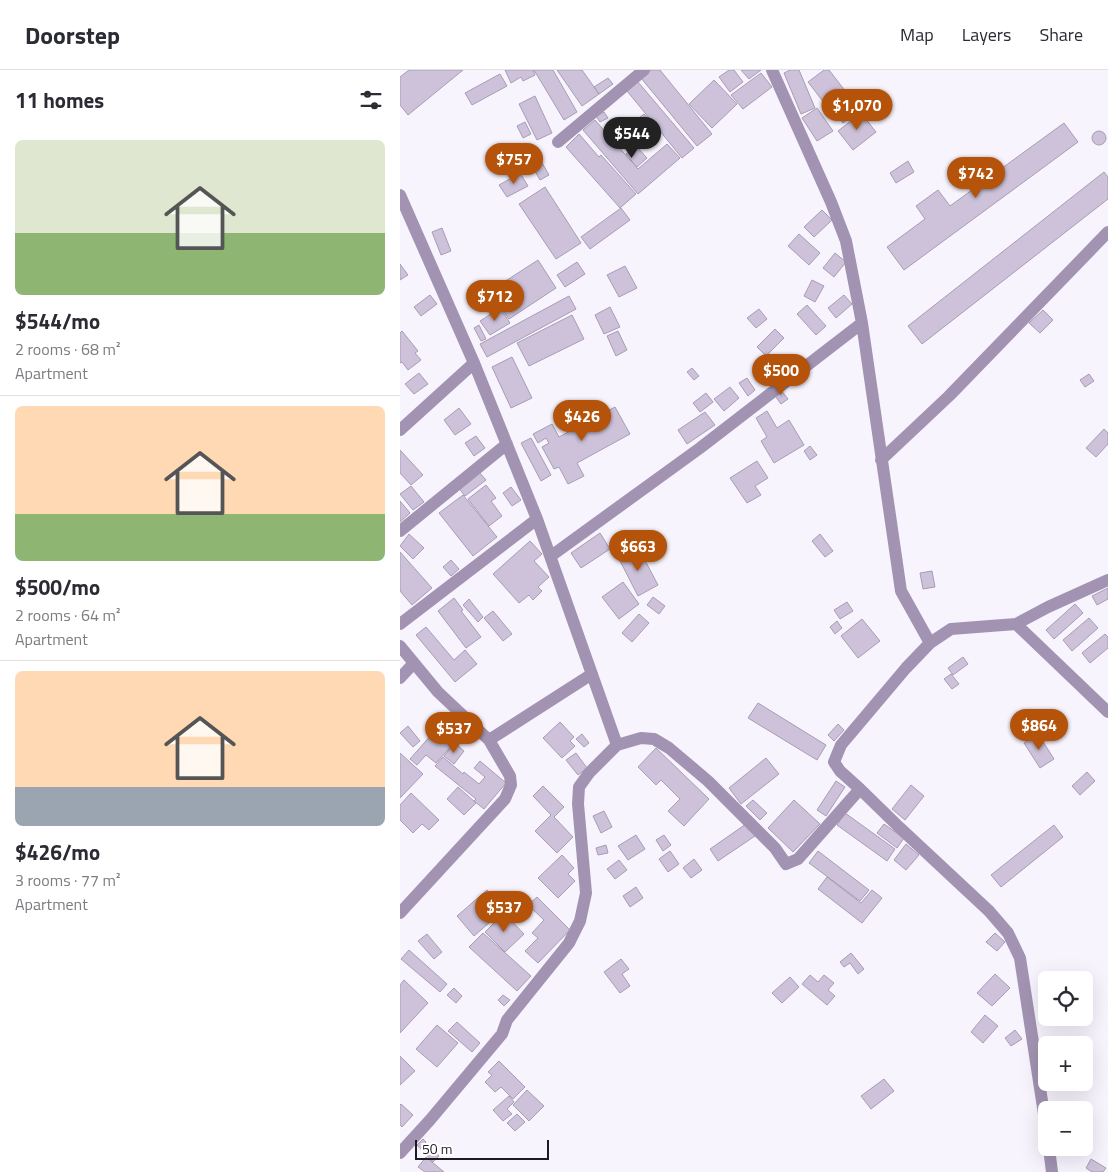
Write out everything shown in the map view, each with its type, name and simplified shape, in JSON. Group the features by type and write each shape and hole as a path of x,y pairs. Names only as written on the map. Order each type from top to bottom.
{"street":[{"path":"558,142 644,70"},
{"path":"772,70 831,202 846,241 862,323 901,590 930,643"},
{"path":"400,195 474,363 537,520 617,745"},
{"path":"881,460 949,396 1108,232"},
{"path":"551,556 700,448 862,323"},
{"path":"400,430 474,363"},
{"path":"400,531 507,444"},
{"path":"400,624 537,520"},
{"path":"1042,1101 1020,958 1008,933 989,911 840,771 834,762 841,745 906,668 930,643 951,629 1016,624 1048,607 1108,580"},
{"path":"1016,624 1108,712"},
{"path":"400,646 438,692 489,740 510,776 511,785 505,799 400,913"},
{"path":"400,678 414,663"},
{"path":"489,740 592,674"},
{"path":"400,1153 502,1034 507,1020 568,943 580,921 586,893 578,804 579,786 589,773 617,745 641,738 654,739 669,748 714,787 775,848 786,864 798,859 860,789"},
{"path":"1050,1156 1052,1172"}],"building":[{"path":"409,70 463,70 408,115 400,105 400,77"},
{"path":"505,70 533,70 535,75 523,81 521,77 511,83"},
{"path":"534,70 553,70 577,112 564,120"},
{"path":"557,70 582,70 599,94 582,106"},
{"path":"651,70 660,70 712,134 697,146 641,78"},
{"path":"729,70 734,70 743,82 730,92 719,77"},
{"path":"741,70 761,70 749,79"},
{"path":"790,70 799,70 815,108 801,114 784,73"},
{"path":"824,70 829,70 860,110 843,123 831,106 828,108 808,82"},
{"path":"761,73 772,87 743,109 731,95"},
{"path":"500,74 507,86 472,105 465,93"},
{"path":"608,78 613,84 599,94 594,87"},
{"path":"714,80 737,104 712,128 689,104"},
{"path":"638,82 694,148 682,158 627,91"},
{"path":"535,96 552,133 537,140 519,104"},
{"path":"817,108 833,131 817,141 802,118"},
{"path":"604,112 608,118 600,122 596,116"},
{"path":"861,113 876,132 853,150 838,131"},
{"path":"644,114 659,131 643,144 629,126"},
{"path":"595,120 638,169 667,144 680,158 638,194 583,130"},
{"path":"525,122 531,134 523,138 517,126"},
{"path":"1064,123 1078,142 904,270 887,247 925,219 916,206 938,190 950,206"},
{"path":"1099,131 1104,133 1106,138 1104,143 1099,145 1094,143 1092,138 1094,133"},
{"path":"579,134 636,194 620,208 566,147"},
{"path":"636,146 647,158 637,167 626,154"},
{"path":"541,161 549,175 540,180 532,166"},
{"path":"908,161 914,172 896,183 890,173"},
{"path":"1104,172 1108,177 1108,199 922,344 908,326"},
{"path":"520,173 528,186 507,197 499,185"},
{"path":"545,187 581,243 556,259 519,204"},
{"path":"621,208 630,220 590,249 581,237"},
{"path":"822,210 832,220 814,237 804,227"},
{"path":"442,228 451,251 441,255 432,232"},
{"path":"799,234 820,253 809,265 788,246"},
{"path":"835,253 846,262 834,277 823,268"},
{"path":"538,260 556,288 509,319 490,291"},
{"path":"577,262 585,274 565,287 557,275"},
{"path":"400,264 408,275 400,280"},
{"path":"625,266 637,288 619,297 607,275"},
{"path":"812,280 824,286 815,302 804,296"},
{"path":"430,295 437,304 421,316 414,307"},
{"path":"844,295 852,304 836,318 828,308"},
{"path":"569,296 576,309 487,357 480,344"},
{"path":"807,305 826,326 816,335 797,314"},
{"path":"610,307 620,327 604,334 595,315"},
{"path":"500,308 510,323 490,335 480,321"},
{"path":"759,309 767,319 756,328 747,318"},
{"path":"1043,310 1053,320 1040,333 1029,323"},
{"path":"572,315 584,339 529,366 517,343"},
{"path":"479,325 486,339 481,341 474,328"},
{"path":"775,329 784,338 766,356 757,347"},
{"path":"402,331 418,351 415,353 421,360 408,370 402,362 400,363 400,333"},
{"path":"618,331 627,350 616,356 607,336"},
{"path":"512,357 532,398 511,408 492,367"},
{"path":"778,358 786,368 776,376 768,366"},
{"path":"692,368 699,376 694,380 687,372"},
{"path":"419,373 428,384 414,394 405,384"},
{"path":"1089,374 1094,381 1085,387 1080,380"},
{"path":"747,378 755,390 748,396 739,383"},
{"path":"730,387 739,398 724,411 714,399"},
{"path":"780,389 788,399 781,404 773,393"},
{"path":"706,393 713,402 700,412 693,403"},
{"path":"615,407 630,434 577,463 584,476 568,484 559,467 554,469 542,447 549,443 546,438 538,443 533,434 552,424 559,437"},
{"path":"459,408 471,424 455,435 444,420"},
{"path":"767,411 777,428 789,420 804,445 774,463 761,441 767,437 756,418"},
{"path":"705,412 715,425 687,444 678,430"},
{"path":"1104,429 1108,433 1108,444 1096,457 1086,448"},
{"path":"476,436 485,448 474,456 465,443"},
{"path":"531,438 551,475 541,481 521,443"},
{"path":"810,446 817,455 810,460 804,451"},
{"path":"400,450 423,475 411,485 400,473"},
{"path":"757,461 768,478 755,486 761,495 747,503 730,478"},
{"path":"479,472 486,480 465,496 458,487"},
{"path":"486,485 496,498 491,501 502,516 489,526 468,499"},
{"path":"411,486 424,502 413,510 400,494"},
{"path":"511,487 521,500 512,506 503,493"},
{"path":"463,495 497,537 473,556 439,513"},
{"path":"400,501 410,513 400,522"},
{"path":"600,533 610,549 581,568 571,553"},
{"path":"409,534 424,548 413,559 400,546"},
{"path":"820,534 833,551 825,557 812,541"},
{"path":"530,541 542,554 534,561 549,577 538,587 542,591 533,600 529,595 519,603 493,574"},
{"path":"623,551 626,558 640,551 658,585 638,596 617,555"},
{"path":"400,552 432,588 412,605 400,591"},
{"path":"451,560 459,569 451,576 443,567"},
{"path":"932,571 935,587 923,589 920,573"},
{"path":"623,582 639,604 619,619 602,597"},
{"path":"1108,588 1108,599 1097,605 1092,596"},
{"path":"653,597 665,606 659,614 647,605"},
{"path":"454,598 463,610 461,611 481,637 466,648 438,611"},
{"path":"469,599 483,617 478,622 463,605"},
{"path":"847,602 853,611 840,619 834,610"},
{"path":"1075,604 1083,613 1054,639 1046,630"},
{"path":"493,611 512,634 503,641 484,618"},
{"path":"639,614 649,623 632,642 622,633"},
{"path":"1089,618 1098,628 1072,651 1063,640"},
{"path":"862,619 880,641 858,658 841,636"},
{"path":"837,621 842,628 835,634 830,627"},
{"path":"426,627 454,660 465,650 477,664 455,682 416,635"},
{"path":"1105,634 1108,637 1108,648 1090,663 1082,653"},
{"path":"963,657 968,664 953,675 948,668"},
{"path":"951,674 959,684 952,689 944,679"},
{"path":"758,703 826,745 817,760 748,718"},
{"path":"560,722 574,737 570,741 575,746 562,758 543,738"},
{"path":"838,724 844,730 834,741 828,735"},
{"path":"440,725 457,740 436,763 426,755 417,765 410,759"},
{"path":"408,726 420,741 413,747 400,733"},
{"path":"582,734 589,743 584,747 576,739"},
{"path":"1038,734 1054,759 1040,768 1024,743"},
{"path":"455,743 464,751 454,764 444,756"},
{"path":"656,748 709,799 684,826 668,811 680,799 661,780 656,785 638,767"},
{"path":"400,753 423,774 400,798"},
{"path":"576,753 587,768 578,775 566,760"},
{"path":"443,757 463,774 464,772 479,784 485,777 474,768 480,761 506,783 484,809 474,801 476,799 435,766"},
{"path":"766,758 779,774 741,804 729,788"},
{"path":"1087,772 1095,781 1080,795 1072,786"},
{"path":"836,781 845,787 826,816 817,810"},
{"path":"911,785 924,796 905,820 892,809"},
{"path":"543,786 564,807 554,817 573,837 557,853 535,831 551,815 533,796"},
{"path":"458,787 476,803 464,815 447,799"},
{"path":"411,793 439,820 429,830 422,824 413,833 400,820 400,805"},
{"path":"753,800 767,813 760,820 746,806"},
{"path":"794,800 820,824 793,852 768,828"},
{"path":"604,811 612,827 601,833 593,816"},
{"path":"845,813 895,849 887,861 837,825"},
{"path":"746,824 755,836 718,861 710,849"},
{"path":"884,824 904,838 897,848 877,833"},
{"path":"1054,825 1063,837 1001,887 991,875"},
{"path":"636,835 645,849 628,860 618,846"},
{"path":"664,835 671,845 663,851 656,840"},
{"path":"906,844 919,855 906,870 894,860"},
{"path":"606,845 608,853 598,855 596,848"},
{"path":"670,851 679,864 668,872 659,859"},
{"path":"818,851 869,890 860,901 809,863"},
{"path":"562,855 574,868 568,874 575,881 558,898 538,878"},
{"path":"694,859 702,870 691,878 683,868"},
{"path":"619,860 627,870 615,879 607,869"},
{"path":"827,877 861,903 872,890 882,898 862,923 818,889"},
{"path":"636,887 643,898 630,907 623,896"},
{"path":"487,890 505,909 474,936 457,916"},
{"path":"537,897 570,930 538,963 525,951 538,938 532,933 544,920 528,905"},
{"path":"504,913 524,934 505,952 485,932"},
{"path":"483,933 531,976 517,991 469,947"},
{"path":"995,933 1005,942 997,951 986,942"},
{"path":"427,934 442,952 434,959 418,941"},
{"path":"409,950 447,984 440,992 401,959"},
{"path":"851,953 864,969 858,974 850,963 844,967 840,962"},
{"path":"621,959 629,969 622,974 630,986 620,993 604,972"},
{"path":"995,974 1010,988 992,1006 977,993"},
{"path":"810,975 818,982 824,975 834,983 828,990 835,996 827,1005 802,984"},
{"path":"790,977 799,987 782,1003 772,993"},
{"path":"404,980 428,1003 400,1033 400,985"},
{"path":"454,988 462,996 456,1003 447,995"},
{"path":"503,995 510,1000 504,1006 498,1000"},
{"path":"985,1015 998,1026 983,1043 971,1032"},
{"path":"457,1022 480,1043 472,1052 448,1031"},
{"path":"437,1025 458,1043 437,1067 416,1049"},
{"path":"1015,1030 1022,1039 1011,1046 1005,1038"},
{"path":"400,1056 415,1071 400,1085"},
{"path":"499,1061 525,1087 513,1099 501,1087 495,1092 485,1082 492,1075 488,1072"},
{"path":"884,1079 894,1091 871,1109 861,1096"},
{"path":"527,1090 544,1106 529,1121 513,1105"},
{"path":"509,1096 514,1102 507,1109 512,1114 503,1121 493,1110"},
{"path":"401,1104 413,1115 402,1127 400,1125"},
{"path":"517,1114 525,1122 515,1131 507,1123"},
{"path":"423,1139 426,1142 424,1145 433,1153 435,1151 439,1156 433,1162 417,1145"},
{"path":"426,1157 444,1172 425,1172 418,1167"},
{"path":"1091,1159 1106,1168 1103,1172 1092,1172 1086,1168"}]}
